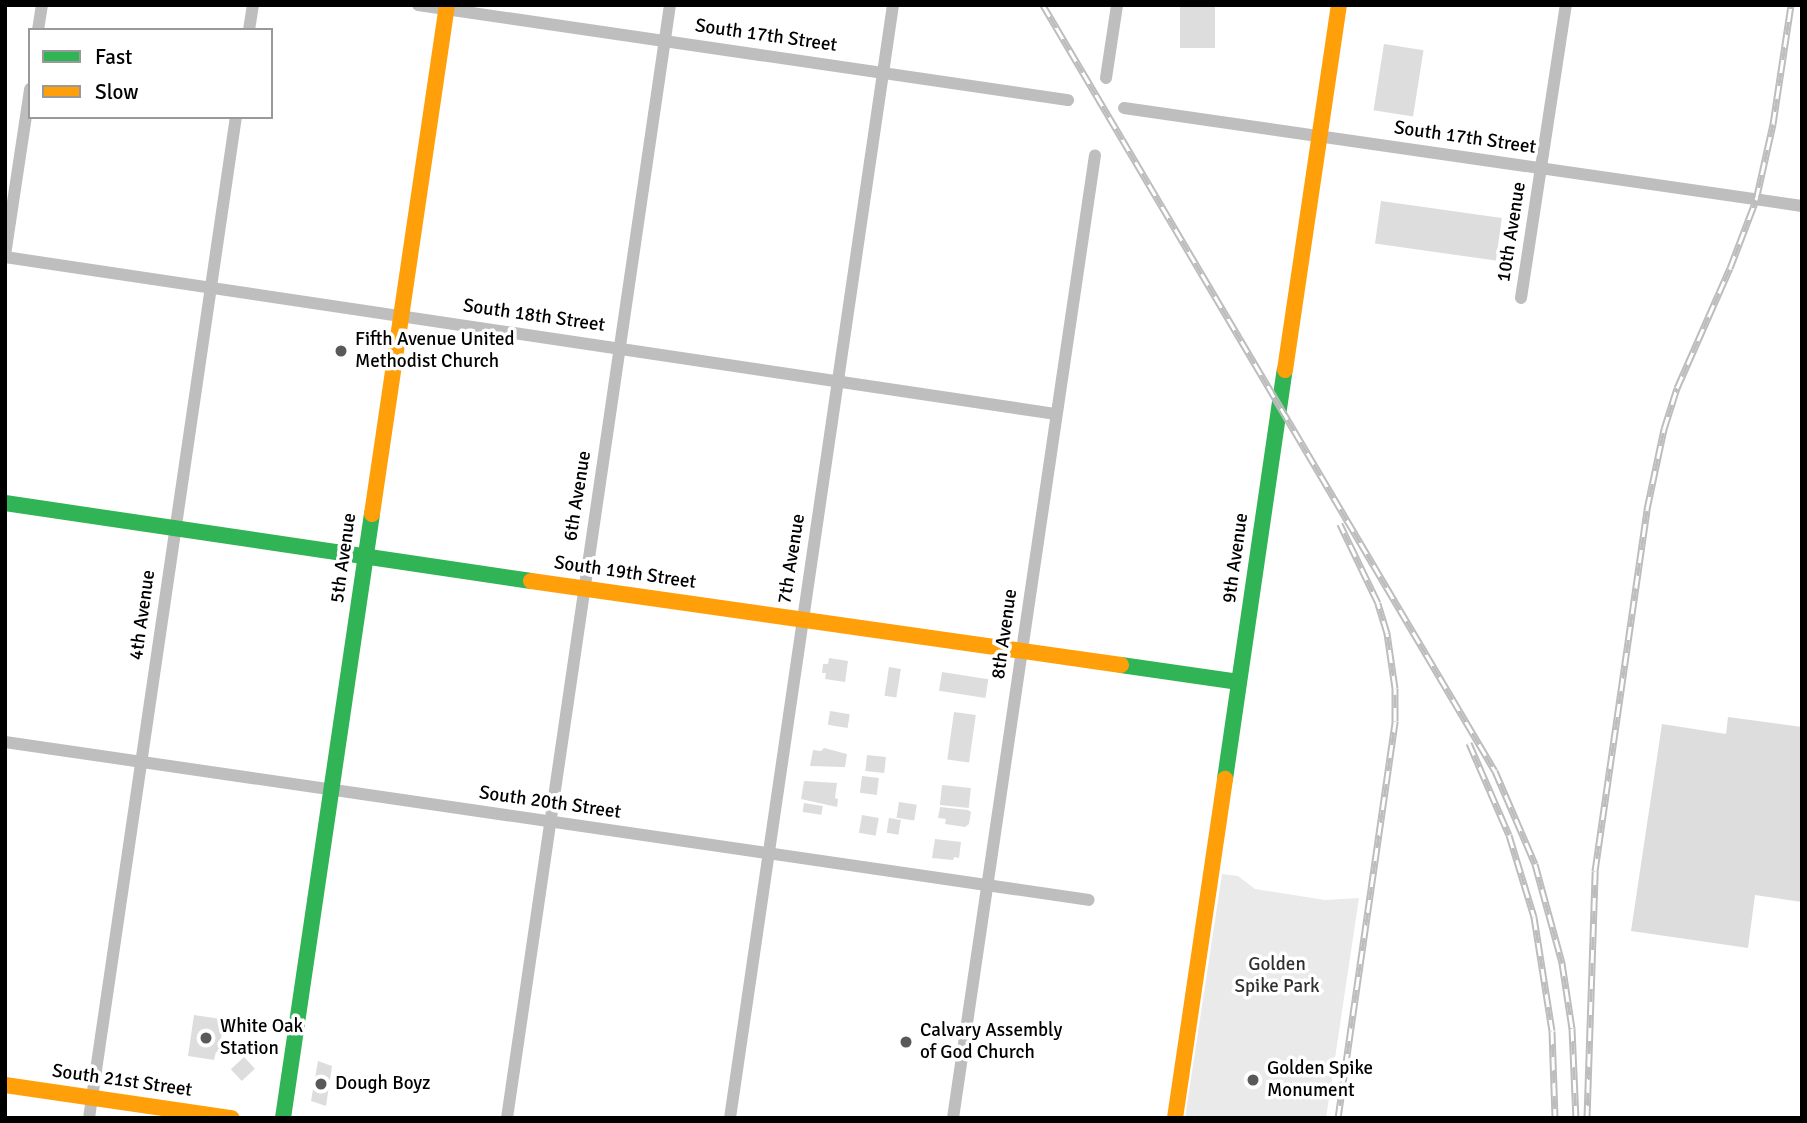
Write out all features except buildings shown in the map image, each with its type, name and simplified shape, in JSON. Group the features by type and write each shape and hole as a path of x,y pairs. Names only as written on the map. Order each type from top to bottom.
{"street":[{"path":"38,28 42,5"},
{"path":"249,28 253,5"},
{"name":"South 17th Street","path":"418,5 447,7 1068,100"},
{"name":"6th Avenue","path":"507,1118 670,5"},
{"name":"7th Avenue","path":"730,1118 894,5"},
{"path":"1106,78 1117,5"},
{"name":"9th Avenue","path":"1175,1118 1339,5"},
{"name":"10th Avenue","path":"1521,299 1566,5"},
{"name":"5th Avenue","path":"284,1118 447,7"},
{"path":"5,256 28,102"},
{"name":"South 17th Street","path":"1124,108 1802,206"},
{"name":"4th Avenue","path":"89,1118 236,119"},
{"name":"8th Avenue","path":"953,1118 1095,155"},
{"name":"South 18th Street","path":"5,256 1056,414"},
{"name":"South 19th Street","path":"5,503 802,621 1239,682"},
{"name":"South 20th Street","path":"5,741 549,823 1090,900"},
{"name":"South 21st Street","path":"5,1085 233,1118"}],"green space":[{"name":"Golden Spike Park","path":"1222,874 1238,876 1255,889 1325,900 1359,898 1326,1118 1185,1118"}],"railway":[{"path":"1043,5 1495,771 1535,864 1562,963 1572,1028 1576,1118"},
{"path":"1587,1118 1595,871 1647,509 1664,429 1677,388 1730,268 1756,200 1773,124 1791,5"},
{"path":"1338,1118 1395,721 1395,688 1387,633 1378,603 1340,524"},
{"path":"1469,743 1509,835 1534,917 1552,1031 1555,1118"}],"traffic: fast":[{"path":"1225,779 1285,370"},
{"path":"5,503 531,581"},
{"path":"283,1118 372,514"},
{"path":"1121,665 1239,682"}],"traffic: slow":[{"path":"372,514 447,5"},
{"path":"1285,370 1339,5"},
{"path":"531,581 1121,665"},
{"path":"1175,1118 1225,779"},
{"path":"5,1085 232,1118"}],"place":[{"name":"Fifth Avenue United Methodist Church","path":"341,351"},
{"name":"White Oak Station","path":"206,1038"},
{"name":"Calvary Assembly of God Church","path":"906,1042"},
{"name":"Golden Spike Monument","path":"1253,1080"},
{"name":"Dough Boyz","path":"321,1084"}]}
